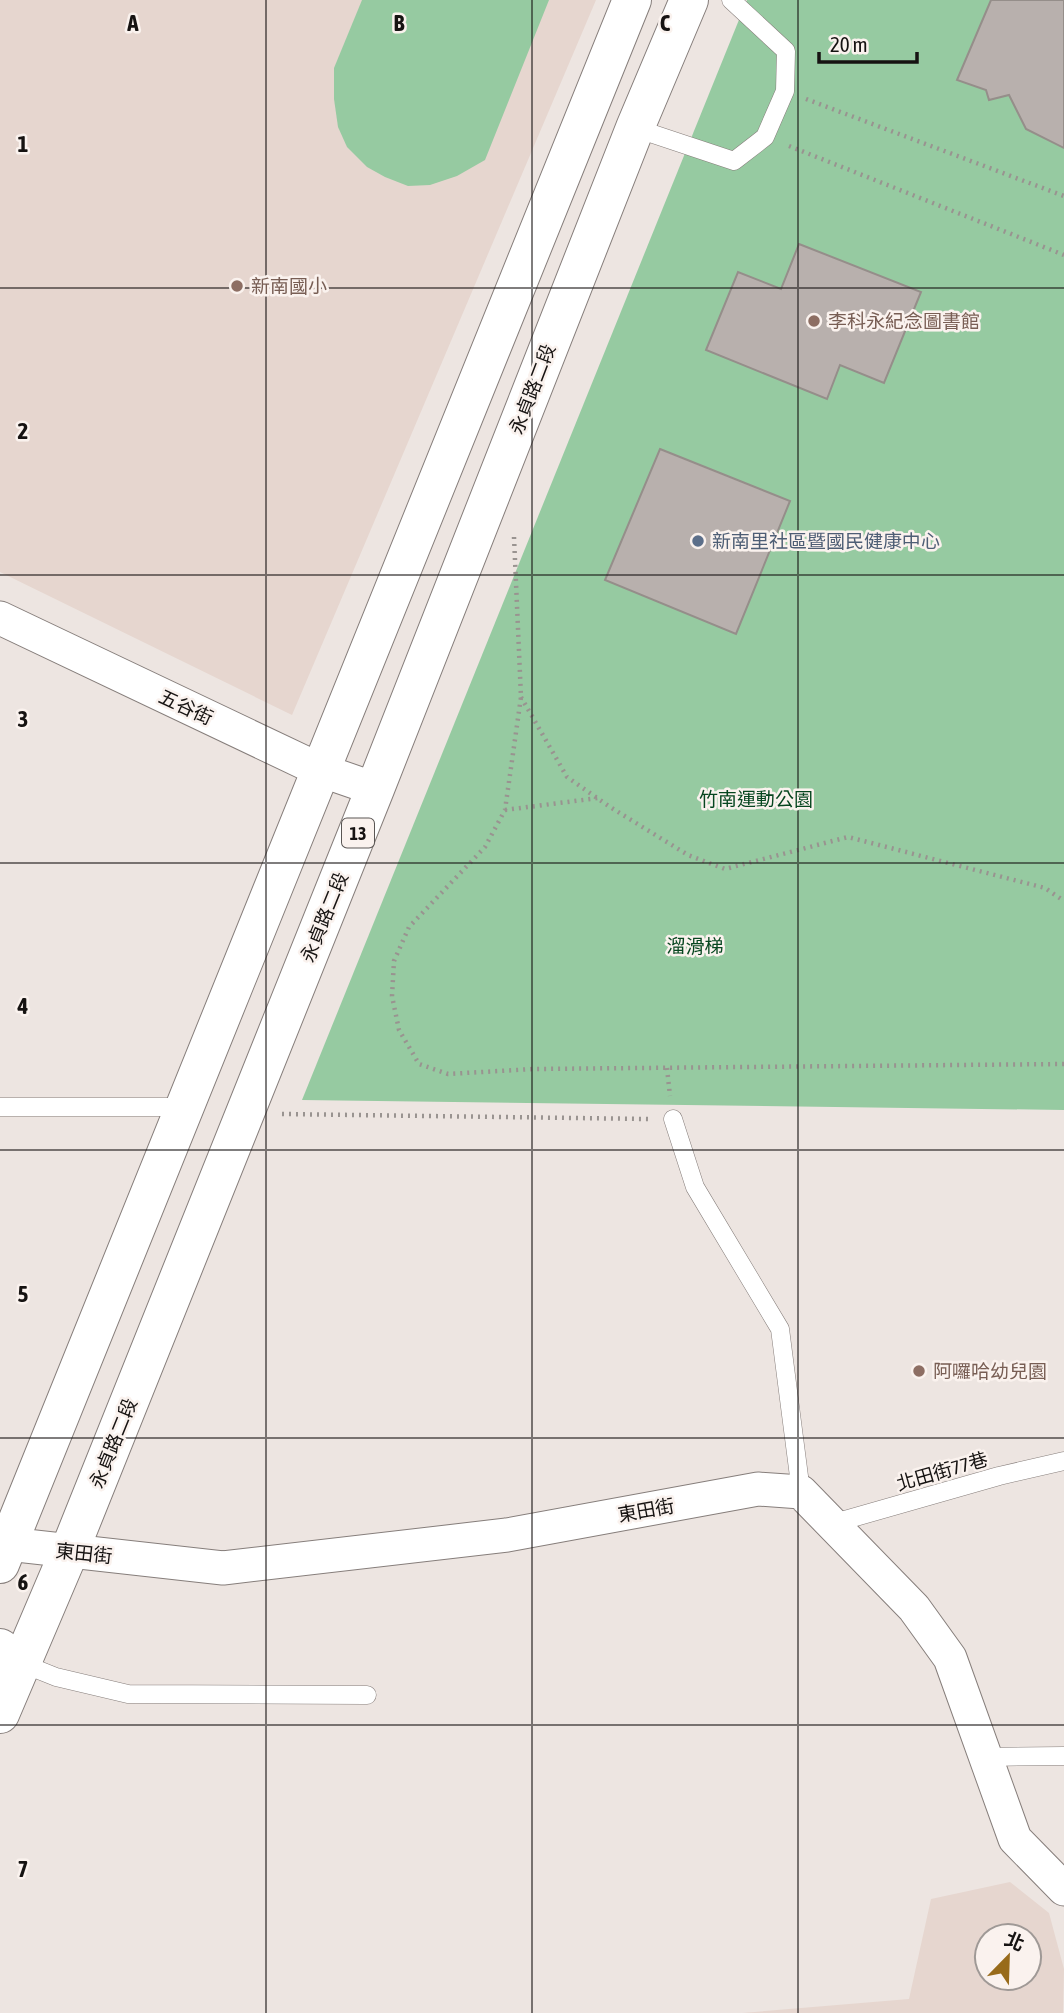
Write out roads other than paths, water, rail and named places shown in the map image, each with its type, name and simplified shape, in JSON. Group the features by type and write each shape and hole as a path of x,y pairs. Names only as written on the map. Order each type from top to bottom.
{"main road":[{"path":"4,1554 632,0"},
{"name":"永貞路二段","path":"0,1714 11,1656 69,1552 375,789 635,128 689,0"},
{"path":"186,1107 239,1129"}],"street":[{"name":"五谷街","path":"0,618 320,770 375,789"},
{"name":"東田街","path":"4,1554 69,1552 223,1568 507,1535 758,1489 801,1492"},
{"path":"801,1492 914,1608 950,1658 1015,1839 1064,1889"}],"lane":[{"path":"635,128 734,162 765,137 785,91 786,51 731,0"},
{"path":"0,1107 186,1107"},
{"path":"673,1119 695,1187 780,1329 801,1492"},
{"name":"北田街77巷","path":"831,1524 999,1476 1064,1461"},
{"path":"11,1656 56,1677 128,1694 368,1695"},
{"path":"985,1757 1064,1756"}],"place":[{"name":"新南國小","path":"237,286"},
{"name":"李科永紀念圖書館","path":"814,321"},
{"name":"新南里社區暨國民健康中心","path":"698,541"},
{"name":"阿囉哈幼兒園","path":"919,1371"}],"park label":[{"name":"竹南運動公園","path":"756,799"},
{"name":"溜滑梯","path":"695,946"}]}
